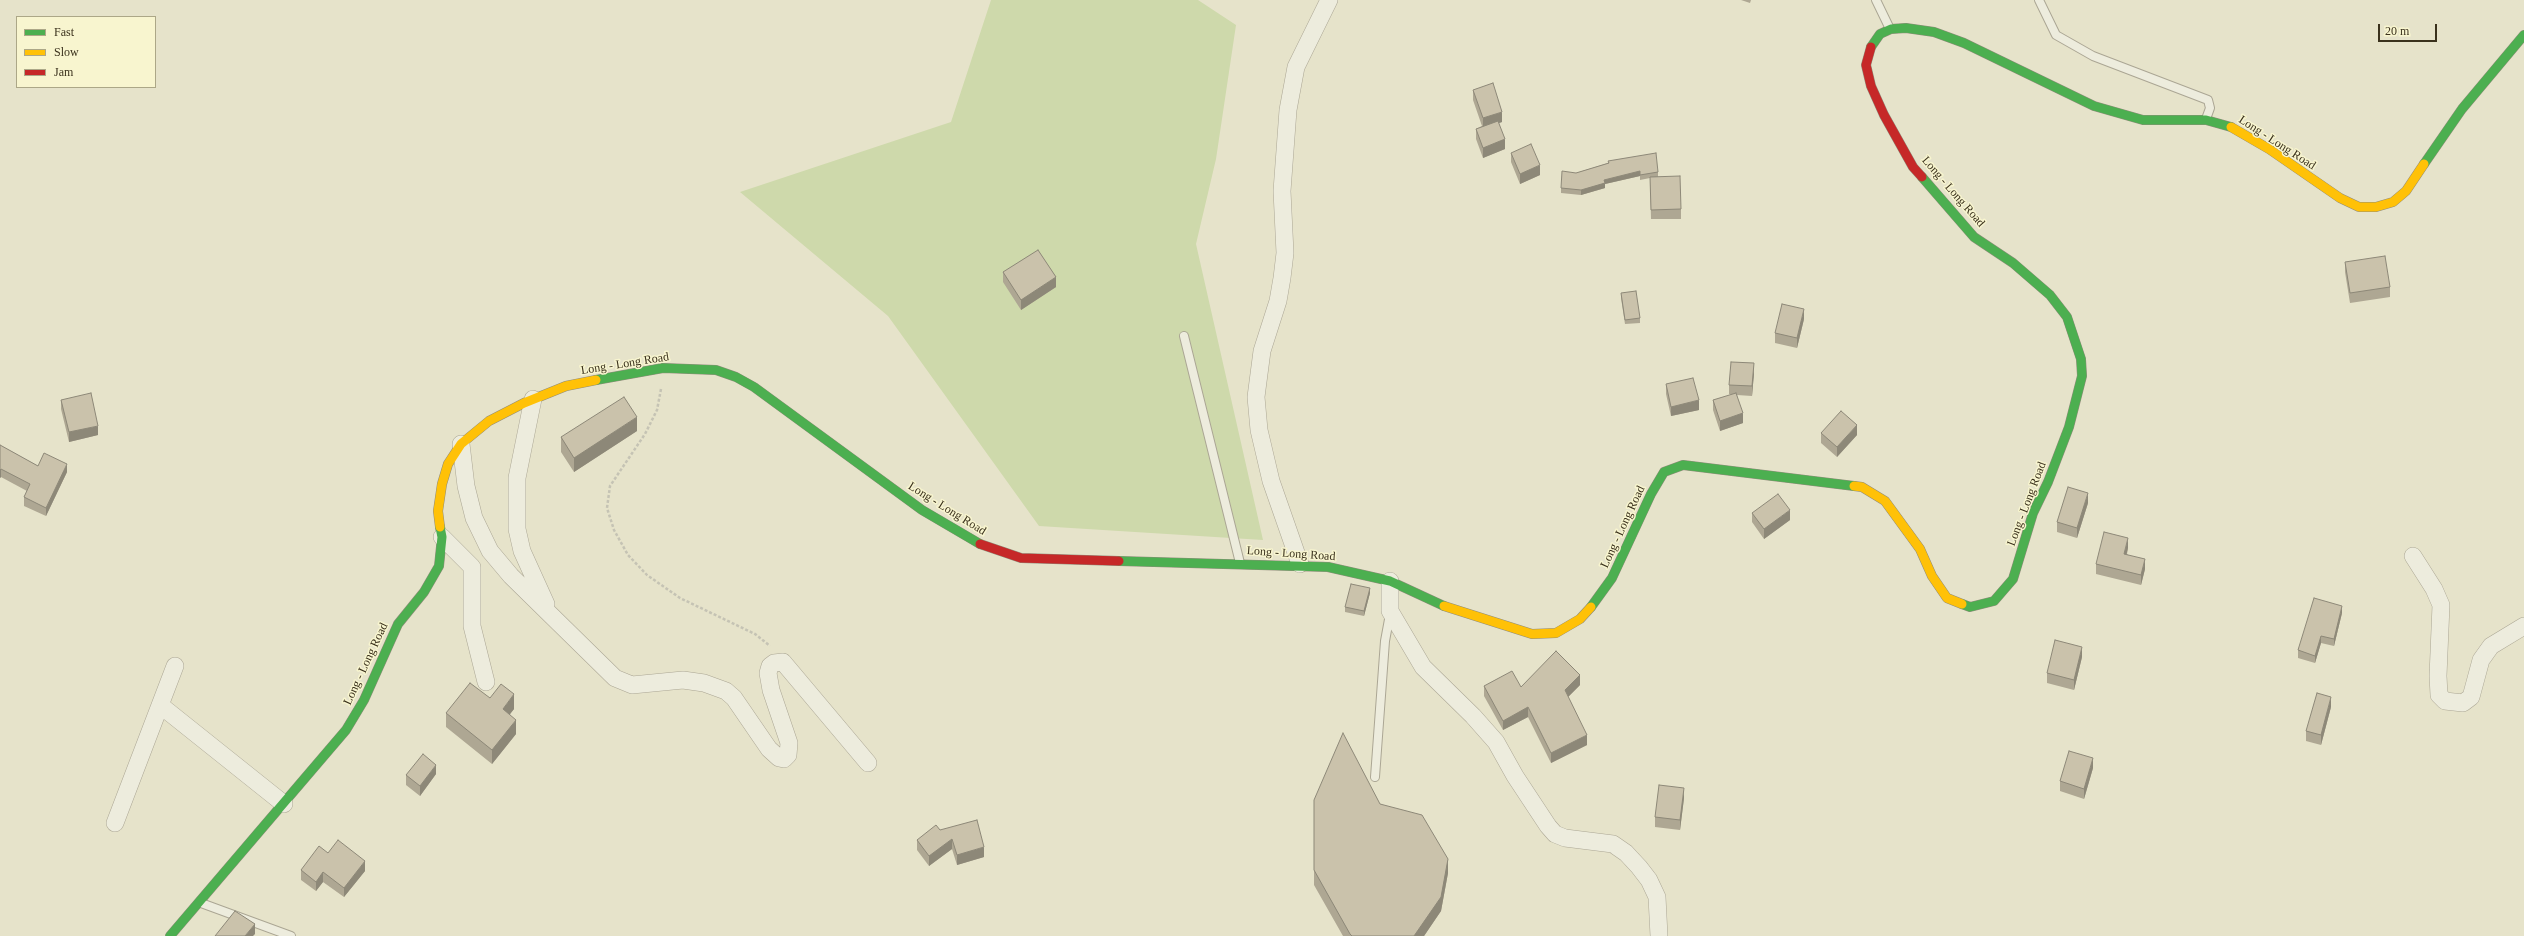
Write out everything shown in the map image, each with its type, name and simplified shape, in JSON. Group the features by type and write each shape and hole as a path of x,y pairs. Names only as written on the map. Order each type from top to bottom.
{"main road":[{"name":"Long - Long Road","path":"170,936 200,903 346,730 364,700 398,624 424,592 439,566 442,537 438,511 442,484 448,464 461,444 489,421 533,399 566,386 662,368 716,370 754,387 922,510 974,542 1021,558 1300,564 1328,567 1390,582 1454,610 1532,634 1556,633 1580,619 1598,599 1612,578 1633,536 1650,494 1664,472 1683,465 1862,487 1885,501 1902,521 1920,549 1932,576 1947,598 1970,607 1994,601 2013,579 2033,513 2048,482 2069,427 2082,376 2081,359 2067,317 2050,295 2013,263 1974,237 1913,168 1884,115 1871,86 1866,64 1873,43 1880,34 1891,29 1919,28 1934,32 1964,43 2094,106 2143,120 2206,120 2225,124 2243,132 2340,198 2359,207 2376,208 2393,202 2406,191 2462,109 2524,35"}],"street":[{"path":"1300,564 1271,481 1259,430 1256,397 1262,351 1278,301 1285,253 1282,191 1288,110 1296,67 1329,0"},
{"path":"533,399 517,478 515,495 517,530 528,567 551,615"},
{"path":"461,444 466,486 474,518 490,551 511,576 606,671 624,684 632,685 683,680 704,683 726,692 734,698 769,748 779,758 784,759 788,755 789,743 771,690 768,673 770,666 774,662 783,662 868,763"},
{"path":"442,537 472,567 472,626 486,682"},
{"path":"2413,556 2434,589 2441,605 2438,676 2439,695 2445,701 2463,703 2471,698 2482,660 2491,646 2524,626"},
{"path":"1390,582 1390,611 1423,667 1473,716 1496,742 1528,798 1555,834 1565,838 1613,844 1626,853 1649,880 1657,897 1659,936"},
{"path":"115,823 175,666"},
{"path":"160,705 284,804"}],"lane":[{"path":"1876,0 1891,29"},
{"path":"2039,0 2056,35 2093,56 2208,100 2210,108 2206,120"},
{"path":"1184,336 1240,563"},
{"path":"1375,777 1385,641 1390,611"},
{"path":"200,903 291,936"}],"path":[{"path":"662,368 660,399 657,410 645,434 610,486 607,508 614,530 628,555 647,575 680,598 755,634 771,646 783,662"}],"green space":[{"path":"991,0 1198,0 1236,25 1216,159 1196,244 1263,540 1039,526 888,316 740,192 951,122"}],"building":[{"path":"1493,83 1502,112 1483,118 1473,90"},
{"path":"1498,121 1505,139 1483,148 1476,129"},
{"path":"1531,144 1540,165 1520,174 1511,153"},
{"path":"1656,153 1658,172 1640,175 1640,171 1604,180 1605,183 1581,190 1561,188 1562,171 1576,173 1609,163 1608,161"},
{"path":"1680,176 1681,209 1651,210 1650,177"},
{"path":"1038,250 1056,277 1021,300 1003,272"},
{"path":"2385,256 2390,287 2350,293 2345,262"},
{"path":"1636,291 1640,318 1625,320 1621,293"},
{"path":"1782,304 1804,309 1797,338 1775,333"},
{"path":"1731,362 1754,363 1752,386 1729,385"},
{"path":"1693,378 1699,400 1671,407 1666,384"},
{"path":"91,393 98,426 69,432 61,400"},
{"path":"1736,393 1743,413 1720,421 1713,400"},
{"path":"624,397 637,417 574,458 561,437"},
{"path":"1841,411 1857,425 1837,447 1821,433"},
{"path":"0,445 38,466 44,453 67,464 46,508 24,497 30,484 1,469 0,470"},
{"path":"2068,487 2088,493 2077,528 2057,522"},
{"path":"1778,494 1790,510 1764,529 1752,513"},
{"path":"2104,532 2128,538 2124,554 2145,559 2141,575 2096,564"},
{"path":"1351,584 1370,588 1364,611 1345,607"},
{"path":"2314,598 2342,606 2334,639 2321,636 2315,656 2298,650"},
{"path":"2055,640 2082,647 2074,680 2047,673"},
{"path":"1556,651 1580,675 1565,690 1587,735 1551,753 1528,707 1503,721 1484,686 1512,671 1521,687"},
{"path":"470,683 490,698 501,684 514,694 503,709 516,720 492,750 446,713"},
{"path":"2317,693 2331,697 2321,735 2306,731"},
{"path":"1343,733 1380,804 1422,815 1448,859 1441,897 1414,936 1352,936 1314,870 1314,800"},
{"path":"2069,751 2093,758 2084,789 2060,781"},
{"path":"423,754 436,765 420,786 406,775"},
{"path":"1659,785 1684,788 1680,820 1655,817"},
{"path":"977,820 984,847 957,855 952,839 929,856 917,840 936,825 940,830"},
{"path":"338,840 365,861 344,888 323,872 316,882 301,870 319,846 328,853"},
{"path":"235,911 255,924 245,936 215,936"}],"traffic: fast":[{"path":"1871,47 1880,34 1891,29 1906,28 1934,32 1964,43 2094,106 2143,120 2206,120 2231,127"},
{"path":"2424,164 2462,109 2524,35"},
{"path":"1922,177 1974,237 2013,263 2050,295 2067,317 2081,359 2082,376 2069,427 2048,482 2033,513 2013,579 1994,601 1970,607 1962,604"},
{"path":"596,380 663,368 716,370 736,377 754,387 922,510 980,544"},
{"path":"1591,607 1612,578 1651,494 1664,472 1683,465 1854,486"},
{"path":"170,936 346,730 364,700 398,624 424,592 439,566 442,537 440,527"},
{"path":"1119,561 1328,567 1390,581 1444,606"}],"traffic: slow":[{"path":"2231,127 2269,149 2340,198 2359,207 2376,207 2393,202 2406,191 2424,164"},
{"path":"440,527 438,511 442,484 448,464 461,444 489,421 524,403 566,386 596,380"},
{"path":"1854,486 1862,487 1885,501 1920,549 1932,576 1947,598 1962,604"},
{"path":"1444,606 1532,634 1556,633 1580,619 1591,607"}],"traffic: jam":[{"path":"1871,47 1866,65 1871,86 1884,115 1913,167 1922,177"},
{"path":"980,544 1021,558 1119,561"}]}
